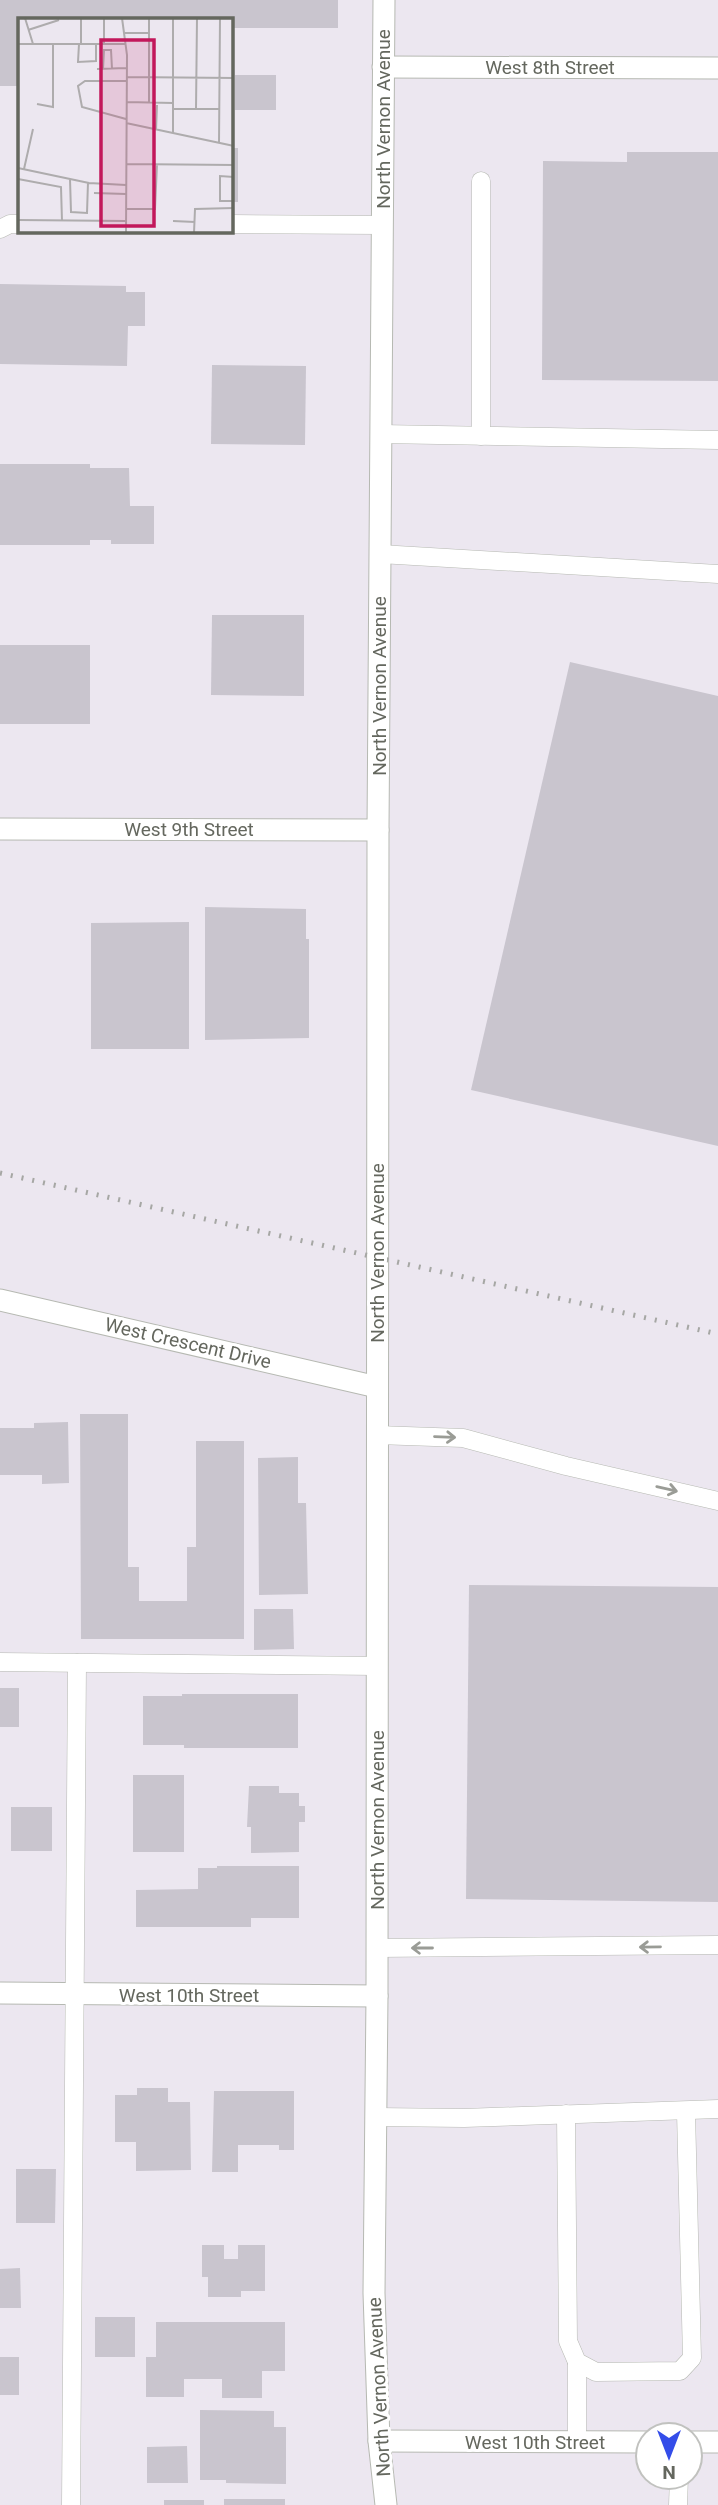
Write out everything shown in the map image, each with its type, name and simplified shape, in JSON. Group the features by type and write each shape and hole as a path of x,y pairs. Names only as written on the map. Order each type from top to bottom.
{"street":[{"name":"North Vernon Avenue","path":"384,0 378,830 378,1666 374,2293 379,2441 386,2505"},
{"name":"West 8th Street","path":"383,67 718,68"},
{"name":"West 9th Street","path":"0,829 378,830"},
{"name":"West Crescent Drive","path":"0,1300 377,1387"},
{"name":"West 10th Street","path":"0,1993 377,1997"},
{"name":"West 10th Street","path":"379,2441 634,2442"}],"lane":[{"path":"481,181 481,436"},
{"path":"0,229 10,224 18,224"},
{"path":"233,224 382,225"},
{"path":"380,434 718,440"},
{"path":"380,554 718,574"},
{"path":"377,1435 463,1438 566,1466 718,1501"},
{"path":"0,1662 378,1666"},
{"path":"71,2505 77,1663"},
{"path":"377,1948 718,1945"},
{"path":"376,2117 464,2118 718,2109"},
{"path":"577,2362 596,2372 680,2371 692,2358 686,2112"},
{"path":"566,2115 568,2341 577,2362 577,2441"}],"building":[{"path":"0,0 338,0 338,28 233,28 233,18 18,18 18,86 0,86"},
{"path":"235,75 276,75 276,110 235,110"},
{"path":"233,148 238,148 238,202 233,202"},
{"path":"627,152 718,152 718,381 542,380 543,161 627,162"},
{"path":"0,284 126,286 126,292 145,292 145,326 128,326 127,366 0,364"},
{"path":"212,365 306,366 305,445 211,444"},
{"path":"0,464 90,464 90,468 129,468 130,506 154,506 154,544 111,544 111,540 90,540 90,545 0,545"},
{"path":"212,615 304,615 304,696 211,695"},
{"path":"0,645 90,645 90,724 0,724"},
{"path":"570,662 718,696 718,1146 471,1090"},
{"path":"205,907 306,909 306,939 309,939 309,1038 205,1040"},
{"path":"189,922 189,1049 91,1049 91,923"},
{"path":"80,1414 128,1414 128,1567 139,1567 139,1601 187,1601 187,1547 196,1547 196,1441 244,1441 244,1639 81,1639"},
{"path":"68,1422 69,1483 42,1484 42,1475 0,1475 0,1428 34,1428 34,1423"},
{"path":"298,1457 298,1503 306,1503 308,1594 259,1595 258,1458"},
{"path":"469,1585 718,1587 718,1902 466,1899"},
{"path":"254,1609 293,1609 294,1649 254,1650"},
{"path":"0,1688 19,1688 19,1727 0,1727"},
{"path":"298,1694 298,1748 184,1748 184,1745 143,1745 143,1696"},
{"path":"133,1775 184,1775 184,1852 133,1852"},
{"path":"249,1786 279,1786 279,1793 299,1793 299,1806 305,1806 305,1822 299,1822 299,1852 251,1853 251,1827 247,1827"},
{"path":"11,1807 52,1807 52,1851 11,1851"},
{"path":"299,1866 299,1918 251,1918 251,1927 136,1927 136,1890 198,1889 198,1868"},
{"path":"137,2088 168,2088 168,2102 190,2102 191,2170 136,2171 136,2142 115,2142 115,2095 137,2095"},
{"path":"214,2091 294,2091 294,2150 279,2150 279,2145 238,2145 238,2172 212,2172"},
{"path":"16,2169 56,2169 55,2223 16,2223"},
{"path":"202,2245 224,2245 224,2259 238,2259 238,2245 265,2245 265,2291 241,2291 241,2297 208,2297 208,2277 202,2277"},
{"path":"20,2268 21,2308 0,2308 0,2269"},
{"path":"95,2317 135,2317 135,2357 95,2357"},
{"path":"156,2322 285,2322 285,2371 262,2371 262,2398 222,2398 222,2379 184,2379 184,2397 146,2397 146,2357 156,2357"},
{"path":"0,2357 19,2357 19,2395 0,2395"},
{"path":"200,2410 274,2411 274,2427 286,2427 286,2484 200,2480"},
{"path":"187,2446 188,2483 147,2483 147,2447"},
{"path":"224,2499 285,2499 285,2505 224,2505"},
{"path":"164,2500 204,2500 204,2505 164,2505"}],"railway":[{"path":"0,1173 718,1334"}]}
